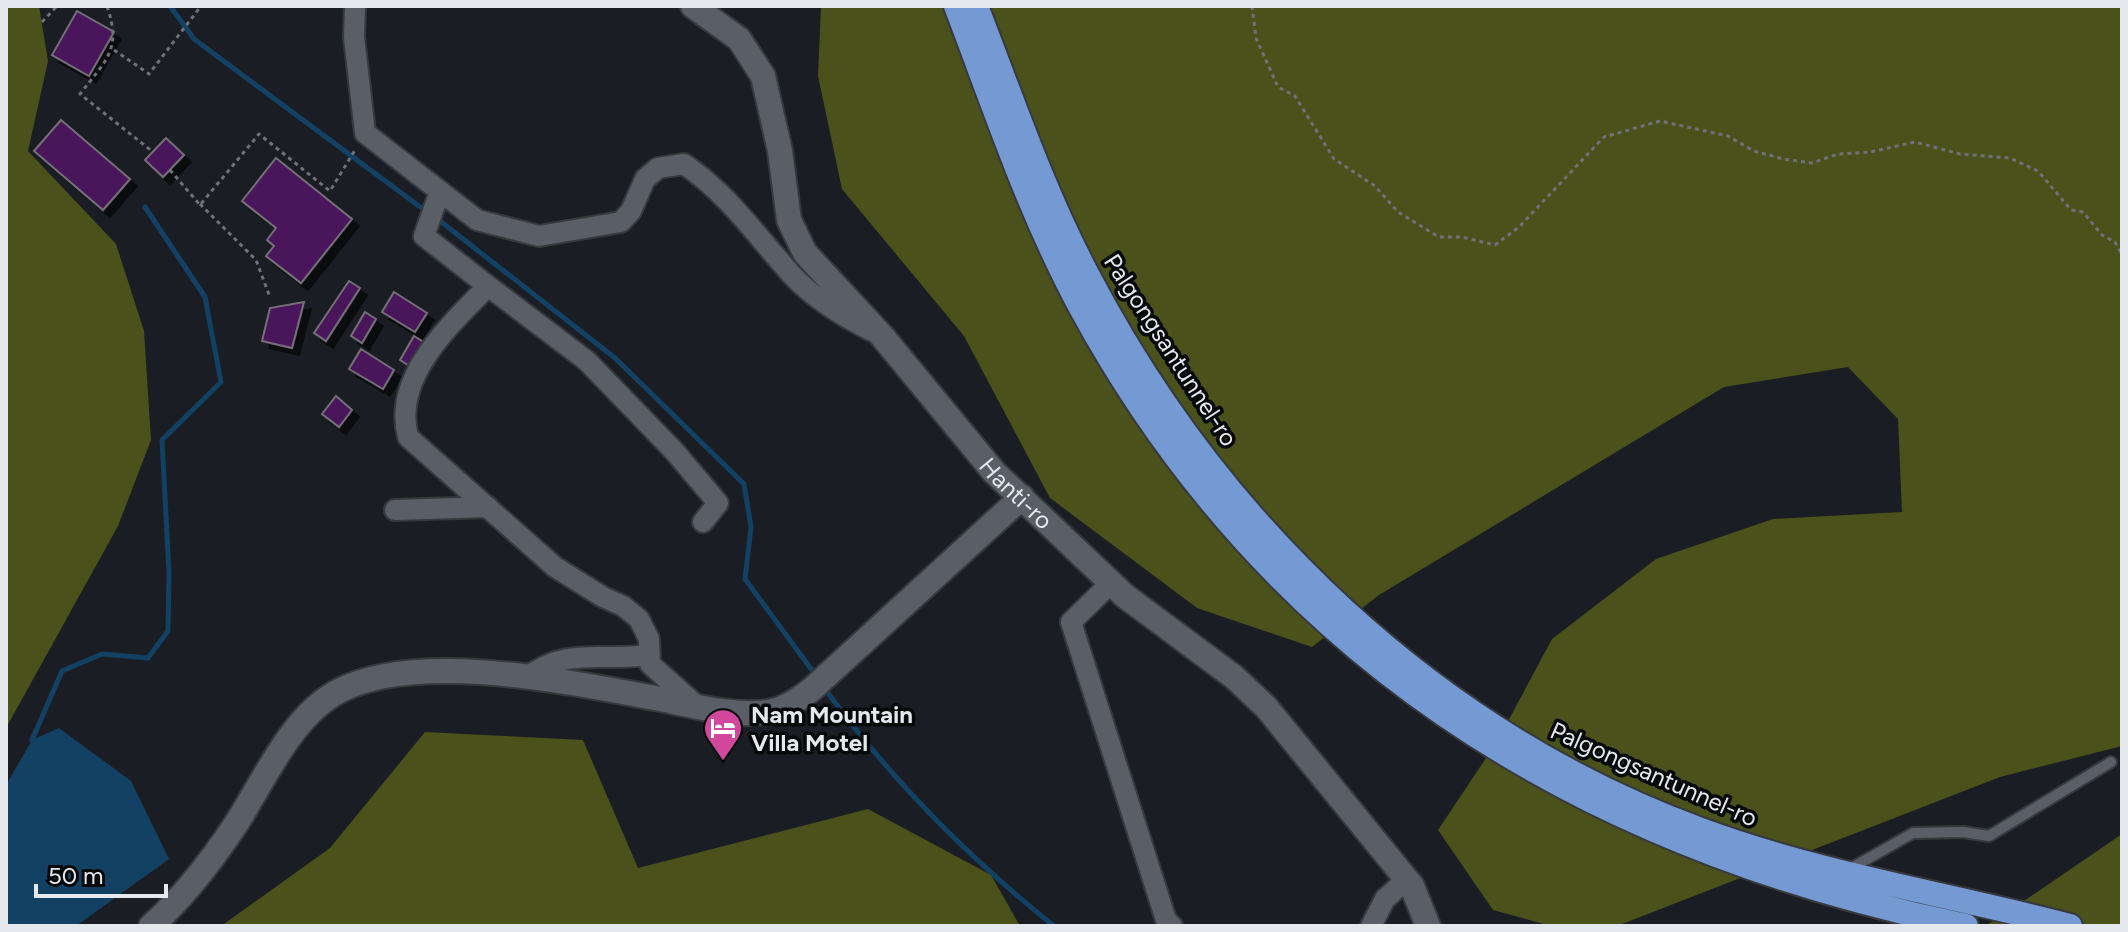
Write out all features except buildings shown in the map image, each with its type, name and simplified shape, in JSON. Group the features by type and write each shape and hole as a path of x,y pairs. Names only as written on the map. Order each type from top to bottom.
{"highway":[{"name":"Palgongsantunnel-ro","path":"956,6 1036,218 1081,309 1174,452 1241,536 1301,599 1433,710 1517,764 1624,819 1722,860 1766,874 1966,926"},
{"name":"Palgongsantunnel-ro","path":"976,6 1049,194 1087,275 1132,349 1189,438 1249,514 1304,574 1374,638 1434,686 1511,739 1561,767 1697,829 1763,852 2070,926"}],"street":[{"path":"355,6 354,37 365,133 439,194 477,220 539,236 621,222 631,211 645,179 658,168 684,164 740,210 793,276 854,322 882,336"},
{"name":"Hanti-ro","path":"693,6 733,32 763,76 780,151 789,220 798,243 882,336 971,446 1022,497 1111,583 1266,707 1407,879 1428,926"},
{"path":"439,194 424,236 587,361 675,452 718,503 703,522"},
{"path":"488,286 443,333 406,395 404,415 413,443 555,567 623,606 639,619 649,639 650,664 697,706"},
{"path":"151,926 210,859 300,726 332,695 372,678 397,674 462,673 526,678 757,713 782,708 802,696 1022,497"},
{"path":"395,510 488,507"},
{"path":"1111,583 1071,622 1166,920 1172,926"},
{"path":"526,678 544,664 569,656 648,655"},
{"path":"1371,926 1385,899 1407,879"}],"lane":[{"path":"1846,871 1913,833 1963,832 1989,836 2111,762"}],"path":[{"path":"42,22 57,6"},
{"path":"107,6 114,26 114,50 80,94 153,152"},
{"path":"114,50 149,74 201,6"},
{"path":"1252,6 1256,38 1278,87 1295,96 1334,159 1375,186 1398,212 1439,237 1462,237 1495,245 1519,227 1604,137 1660,121 1728,136 1754,151 1812,163 1838,154 1870,152 1915,142 1960,154 2010,158 2038,171 2071,210 2083,212 2102,235 2115,242 2122,255"},
{"path":"170,170 200,205 259,134 330,191 365,133"},
{"path":"195,199 256,260 270,297"}],"green space":[{"path":"6,6 39,6 48,61 28,151 116,244 144,331 151,440 118,526 6,728"},
{"path":"821,6 2122,6 2122,746 2000,777 1617,926 1551,926 1493,910 1438,830 1498,740 1552,639 1656,559 1773,519 1902,512 1898,419 1848,367 1724,387 1379,595 1312,647 1197,608 1050,498 964,336 842,189 818,76"},
{"path":"425,732 583,740 638,868 868,809 991,875 1020,926 221,926 330,848"},
{"path":"2122,834 2122,926 1983,926 1996,920"}],"water":[{"path":"59,728 131,781 169,859 76,926 6,926 6,785 32,740"}],"waterway":[{"path":"170,6 194,39 427,212"},
{"path":"32,740 62,671 102,654 148,658 168,631 169,573 162,440 221,382 205,297 145,207"},
{"path":"435,217 615,358 744,484 751,527 745,579 817,677"},
{"path":"825,689 903,785 991,873 1054,926"}],"place":[{"name":"Nam Mountain Villa Motel","path":"723,762"}]}
